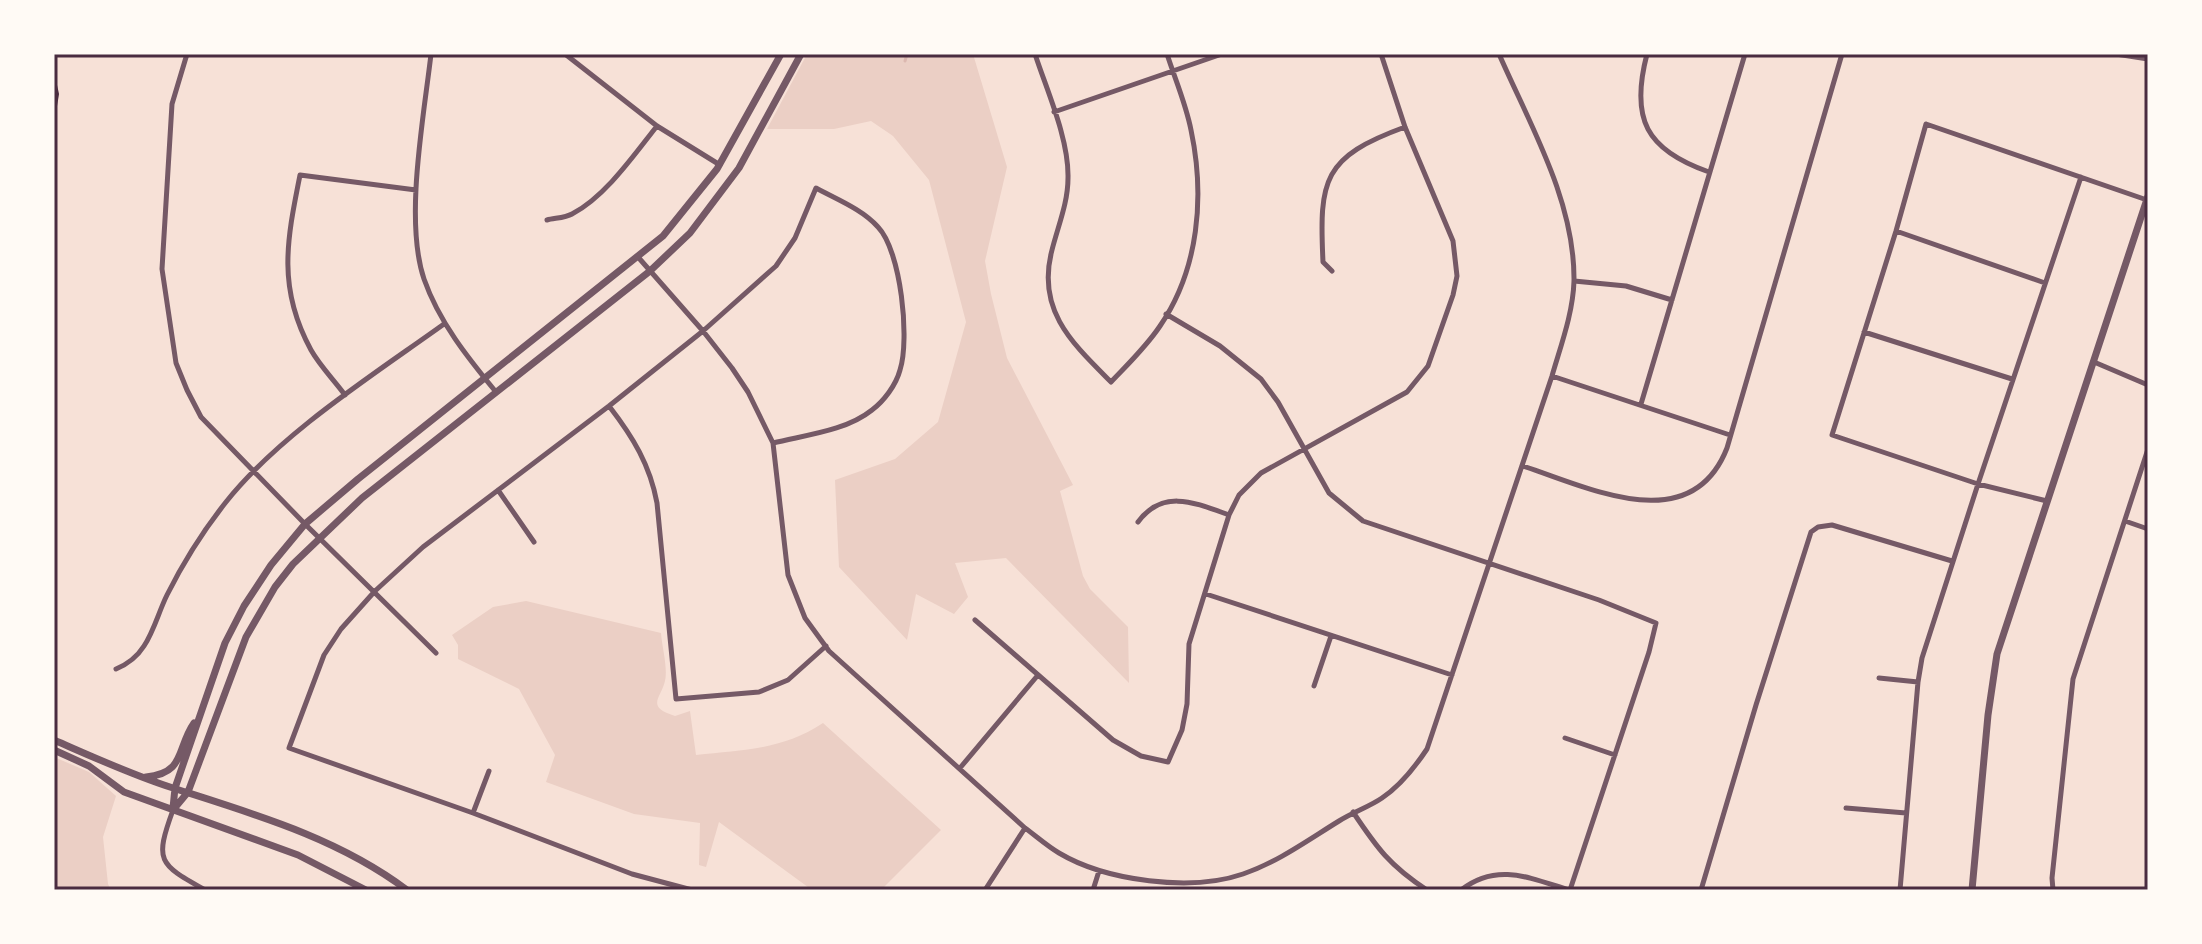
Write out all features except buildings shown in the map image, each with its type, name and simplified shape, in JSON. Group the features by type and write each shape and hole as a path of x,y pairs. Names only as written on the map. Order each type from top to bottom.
{"street":[{"path":"187,54 172,104 162,269 176,363 201,417 436,653"},
{"path":"431,54 416,190 416,224 423,277 444,324 496,392"},
{"path":"565,54 574,56 657,126 720,165"},
{"path":"205,890 175,873 164,861 161,845 173,810 175,788 225,643 244,606 271,565 305,524 358,479 663,236 720,165 781,54"},
{"path":"173,810 188,792 246,637 275,587 318,537 362,498 650,271 690,233 739,168 801,54"},
{"path":"1035,54 1066,152 1069,175 1067,198 1048,268 1051,299 1065,333 1111,382 1148,343 1166,314 1186,271 1199,203 1191,128 1167,54"},
{"path":"1054,112 1222,54"},
{"path":"975,620 1113,740 1141,756 1168,762 1182,730 1187,704 1189,644 1229,515 1239,495 1252,480 1396,399 1417,383 1431,360 1453,295 1457,276 1453,241 1405,127 1381,54"},
{"path":"638,257 703,331 748,392 773,443 788,575 805,618 826,646 847,669 1025,828 1060,853 1099,871 1195,886 1241,875 1279,859 1353,812 1382,798 1419,761 1433,736 1552,376 1568,321 1574,281 1571,235 1563,205 1499,54"},
{"path":"1647,54 1641,76 1640,102 1650,133 1674,158 1709,172"},
{"path":"1641,404 1745,54"},
{"path":"1523,466 1633,500 1655,502 1688,493 1718,466 1730,435 1842,54"},
{"path":"2116,54 2148,59"},
{"path":"1972,890 1993,677 2004,631 2094,362 2147,198 1926,124 1832,435 1978,484 2047,501"},
{"path":"547,220 570,215 599,192 628,163 657,126"},
{"path":"1332,271 1323,262 1321,216 1327,183 1333,171 1350,152 1370,140 1405,127"},
{"path":"345,395 312,351 295,309 286,265 290,221 300,175 416,190"},
{"path":"1900,890 1918,682 1928,636 2081,177"},
{"path":"692,890 632,874 473,813 289,748 309,688 324,655 341,629 375,591 423,547 703,331 776,266 795,238 816,188 864,215 880,229 892,249 898,275 904,341 900,371 888,395 873,410 852,423 773,443"},
{"path":"1896,231 2045,283"},
{"path":"1574,281 1626,286 1672,300"},
{"path":"1166,314 1220,346 1256,374 1278,402 1329,493 1363,521 1599,600 1656,623 1569,890 1495,873 1471,882 1461,890"},
{"path":"116,669 129,663 145,645 192,549 227,500 254,472 345,395 444,324"},
{"path":"1864,332 2012,379"},
{"path":"2094,362 2148,385"},
{"path":"1552,376 1730,435"},
{"path":"609,406 635,440 652,475 676,699 759,692 788,680 826,646"},
{"path":"2053,890 2063,755 2073,679 2148,449"},
{"path":"498,490 534,542"},
{"path":"1138,522 1147,509 1169,501 1201,505 1229,515"},
{"path":"2125,521 2148,529"},
{"path":"1701,890 1811,532 1818,527 1832,525 1952,561"},
{"path":"1206,594 1452,675"},
{"path":"1314,686 1331,636"},
{"path":"960,768 1038,675"},
{"path":"1879,678 1918,682"},
{"path":"142,777 162,775 177,763 188,731 200,714"},
{"path":"1565,738 1615,755"},
{"path":"54,740 142,777 296,828 329,843 407,890"},
{"path":"54,750 89,766 124,792 298,855 366,890"},
{"path":"473,813 489,771"},
{"path":"1846,808 1906,813"},
{"path":"1353,812 1380,853 1403,875 1427,890"},
{"path":"985,890 1025,828"},
{"path":"1093,890 1099,871"}],"path":[{"path":"54,76 58,94 54,118"}],"shaded area":[{"path":"807,54 973,54 1007,167 985,261 991,294 1007,358 1073,485 1060,491 1083,576 1090,589 1128,627 1129,683 1006,558 955,563 968,597 954,614 916,594 907,640 839,567 835,480 895,459 938,422 966,322 929,180 893,136 871,121 834,129 767,129"},
{"path":"526,601 661,633 666,676 657,702 660,709 675,716 690,711 696,755 777,744 823,723 941,830 881,890 812,890 719,822 706,867 699,865 700,823 634,814 546,782 555,755 519,689 458,659 458,645 452,635 493,607"},
{"path":"54,757 89,772 116,796 103,837 111,890 54,890"}],"waterway":[{"path":"905,61 907,54"}]}
